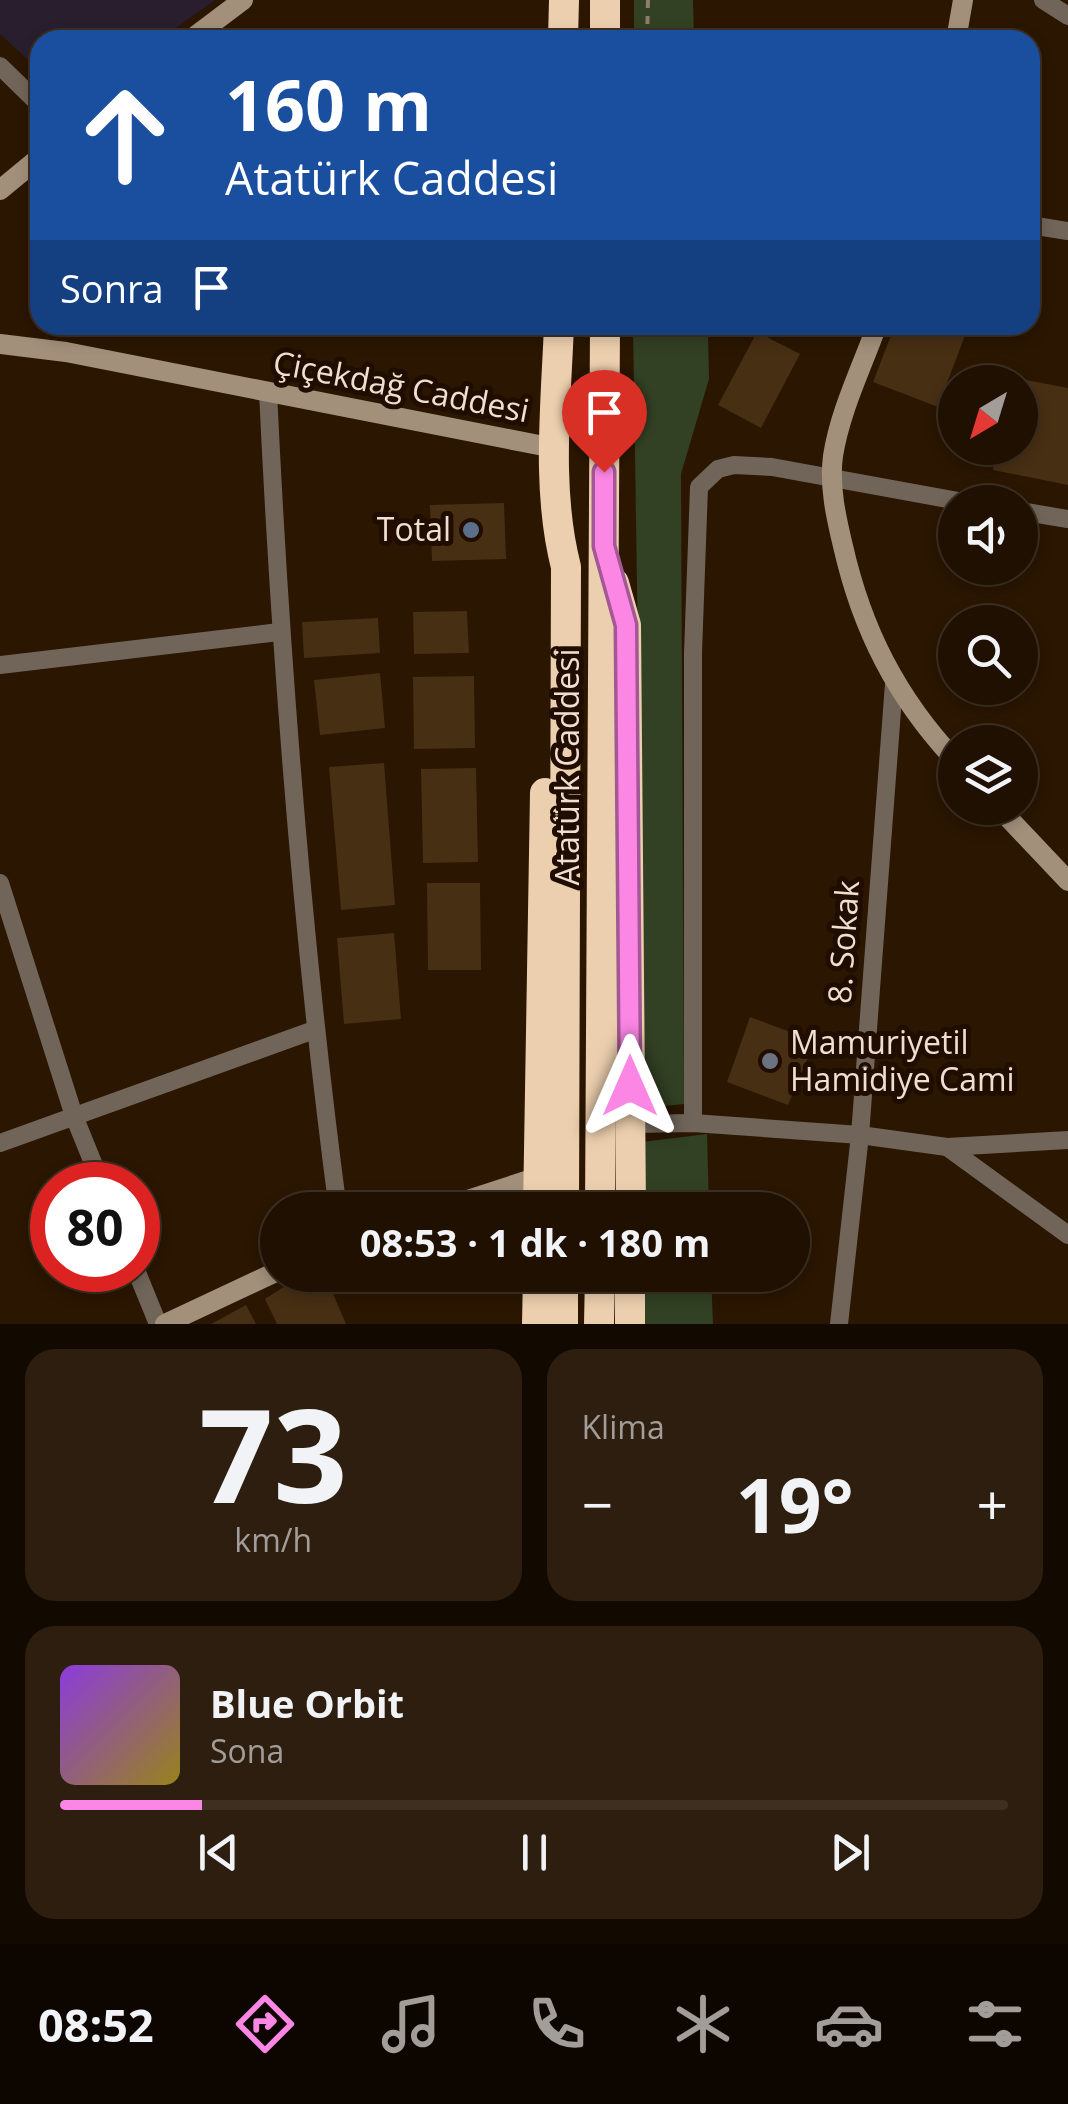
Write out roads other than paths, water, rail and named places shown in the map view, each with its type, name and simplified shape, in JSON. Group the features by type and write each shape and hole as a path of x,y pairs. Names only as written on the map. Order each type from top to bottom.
{"highway":[{"path":"564,0 564,30"},
{"path":"605,0 605,30"},
{"path":"559,335 554,448 558,537 566,567 564,1192"},
{"name":"Atatürk Caddesi","path":"600,1192 604,335"},
{"path":"538,1192 548,566 558,537"},
{"path":"604,546 626,625 630,1192"},
{"path":"538,1292 538,1324"},
{"path":"563,1324 564,1292"},
{"path":"600,1292 600,1324"},
{"path":"630,1292 630,1324"}],"street":[{"path":"203,30 243,0"},
{"path":"958,30 962,0"},
{"path":"1043,0 1068,16"},
{"path":"0,66 30,95"},
{"path":"0,190 30,165"},
{"path":"1040,227 1068,231"},
{"path":"873,335 840,428 831,481 852,587 894,684 938,742"},
{"name":"Çiçekdağ Caddesi","path":"0,344 554,448"},
{"path":"268,392 280,632 314,1030 336,1192"},
{"path":"694,1123 696,500 707,477 734,465 772,468 938,498"},
{"path":"1038,514 1068,519"},
{"path":"0,665 280,632"},
{"name":"8. Sokak","path":"839,1324 860,1135 894,684"},
{"path":"1015,825 1068,881"},
{"path":"0,883 74,1116 93,1162"},
{"path":"0,1143 314,1030"},
{"path":"631,1124 694,1123 860,1135 947,1146 1068,1140"},
{"path":"947,1146 1068,1235"},
{"path":"492,1192 538,1177"},
{"path":"146,1292 161,1324 260,1279"}],"place":[{"name":"Total","path":"471,530"},
{"name":"Mamuriyetil Hamidiye Cami","path":"770,1061"}]}
